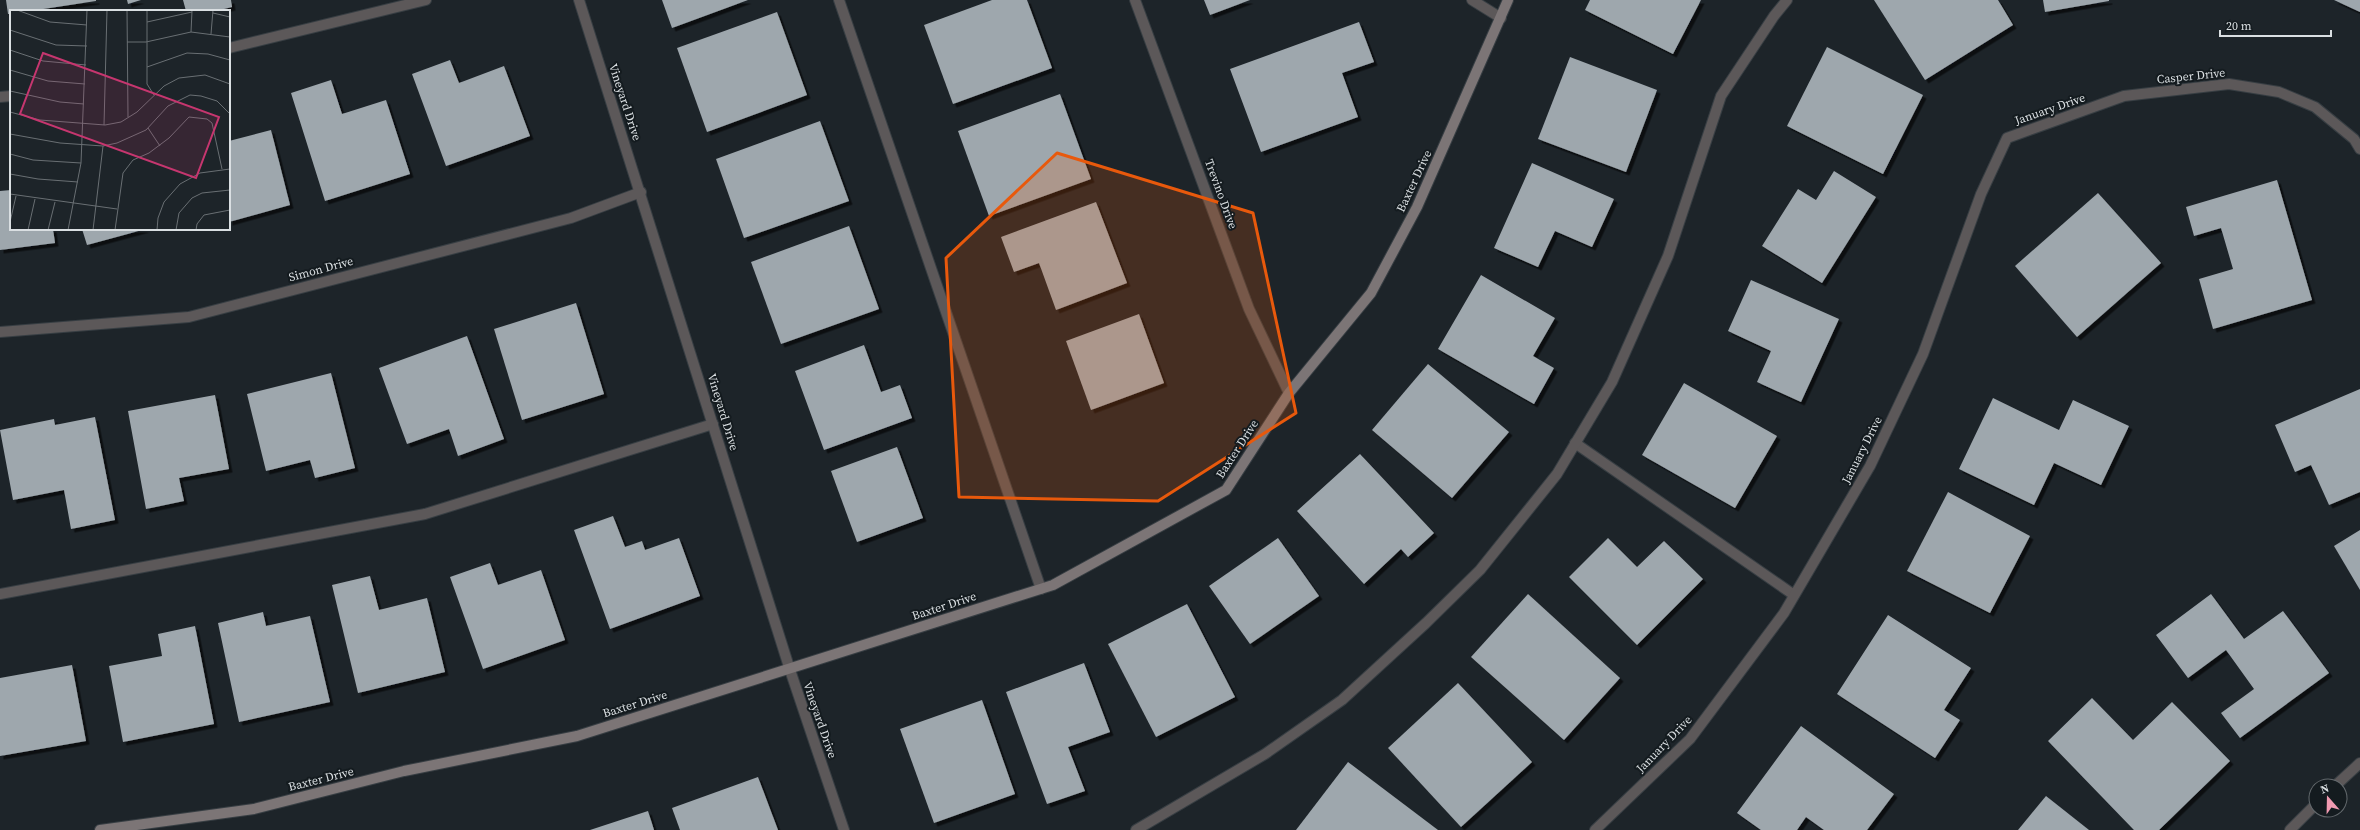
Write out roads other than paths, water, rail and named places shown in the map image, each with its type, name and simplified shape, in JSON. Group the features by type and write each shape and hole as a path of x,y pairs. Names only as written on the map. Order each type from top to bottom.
{"street":[{"path":"230,48 426,0"},
{"name":"Vineyard Drive","path":"579,0 641,192 790,670 844,830"},
{"path":"839,0 1041,589"},
{"name":"Trevino Drive","path":"1135,0 1249,309 1290,393"},
{"path":"1472,0 1501,18"},
{"name":"Baxter Drive","path":"100,830 254,809 404,771 577,736 790,670 1052,585 1226,490 1290,393 1371,293 1417,207 1508,0"},
{"path":"1136,830 1265,754 1342,700 1426,624 1480,570 1557,474 1612,382 1668,256 1721,96 1774,16 1787,0"},
{"name":"Casper Drive","path":"2124,96 2229,84 2279,92 2316,107 2354,140 2360,149"},
{"path":"0,97 10,96"},
{"name":"January Drive","path":"1595,830 1690,739 1784,613 1870,466 1923,354 1981,194 2007,138 2124,96"},
{"name":"Simon Drive","path":"0,332 189,317 571,218 641,192"},
{"path":"0,594 425,514 713,424"},
{"path":"1575,443 1794,595"},
{"path":"2344,778 2360,763"},
{"path":"2290,830 2308,812"}]}
